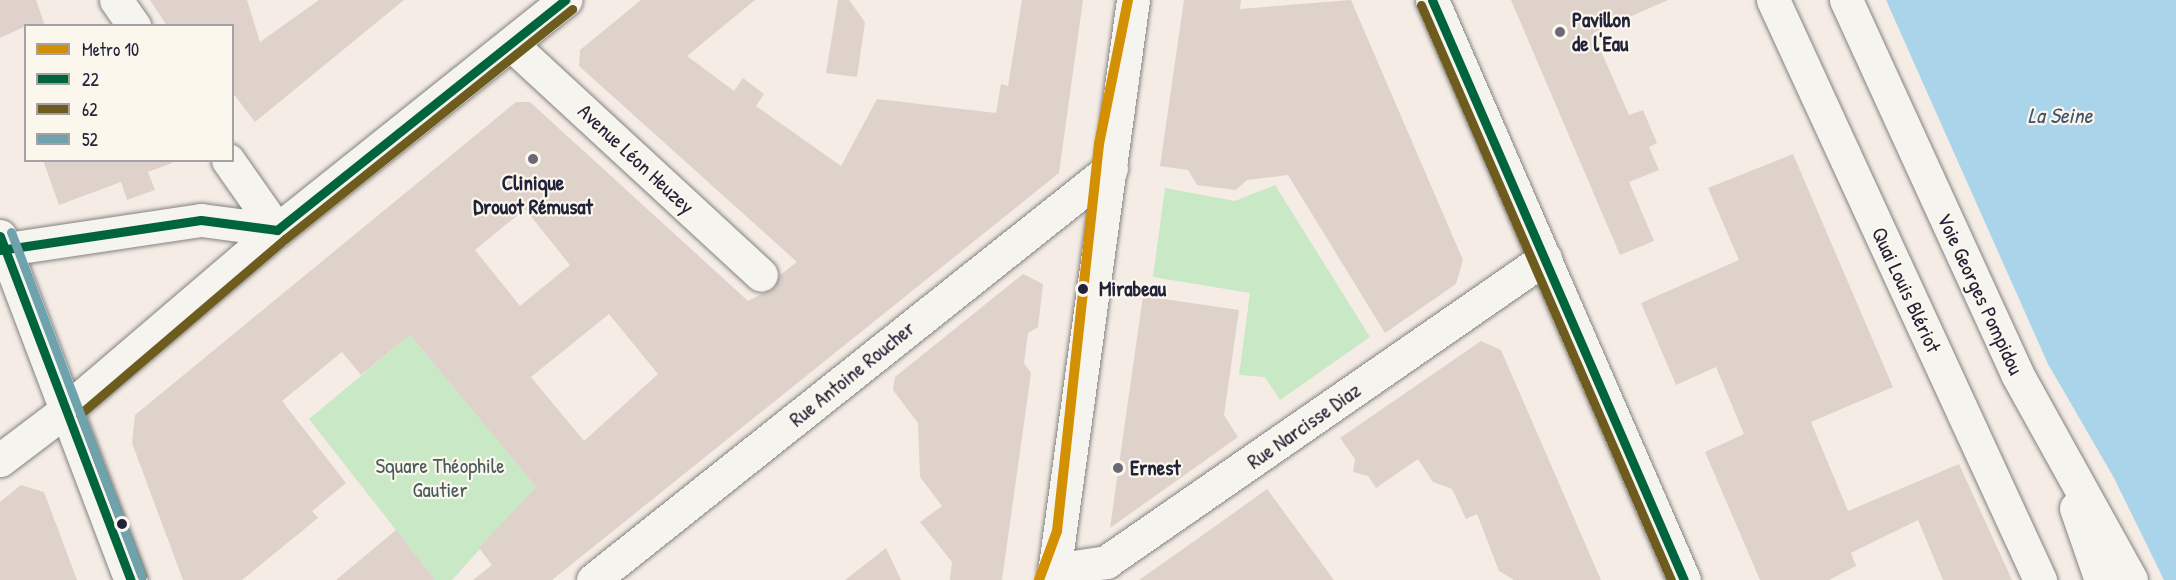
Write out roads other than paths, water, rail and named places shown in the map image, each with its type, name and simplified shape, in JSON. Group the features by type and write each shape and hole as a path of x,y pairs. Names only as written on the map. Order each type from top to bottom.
{"street":[{"path":"116,0 133,24"},
{"path":"0,460 66,410 277,230 565,0"},
{"path":"1053,575 1133,0"},
{"path":"1432,0 1684,580"},
{"name":"Quai Louis Blériot","path":"1773,0 2040,580"},
{"name":"Voie Georges Pompidou","path":"1846,0 2017,374 2131,580"},
{"name":"Avenue Léon Heuzey","path":"511,44 761,275"},
{"path":"229,162 277,230"},
{"name":"Rue Antoine Roucher","path":"593,580 1111,168"},
{"path":"131,580 2,245 201,219 277,230"},
{"name":"Rue Narcisse Diaz","path":"1053,575 1107,562 1545,258"},
{"path":"2058,449 2101,580"}],"water":[{"name":"La Seine","path":"1886,0 2176,0 2176,580 2164,580 2114,478 2048,364"}],"metro line":[{"name":"10","path":"1039,580 1057,531 1099,144 1128,0"}],"place":[{"name":"Pavillon de l'Eau","path":"1560,32"},
{"name":"Clinique Drouot Rémusat","path":"533,159"},
{"name":"Mirabeau","path":"1083,289"},
{"name":"Ernest","path":"1118,468"}],"park label":[{"name":"Square Théophile Gautier","path":"440,478"}]}
